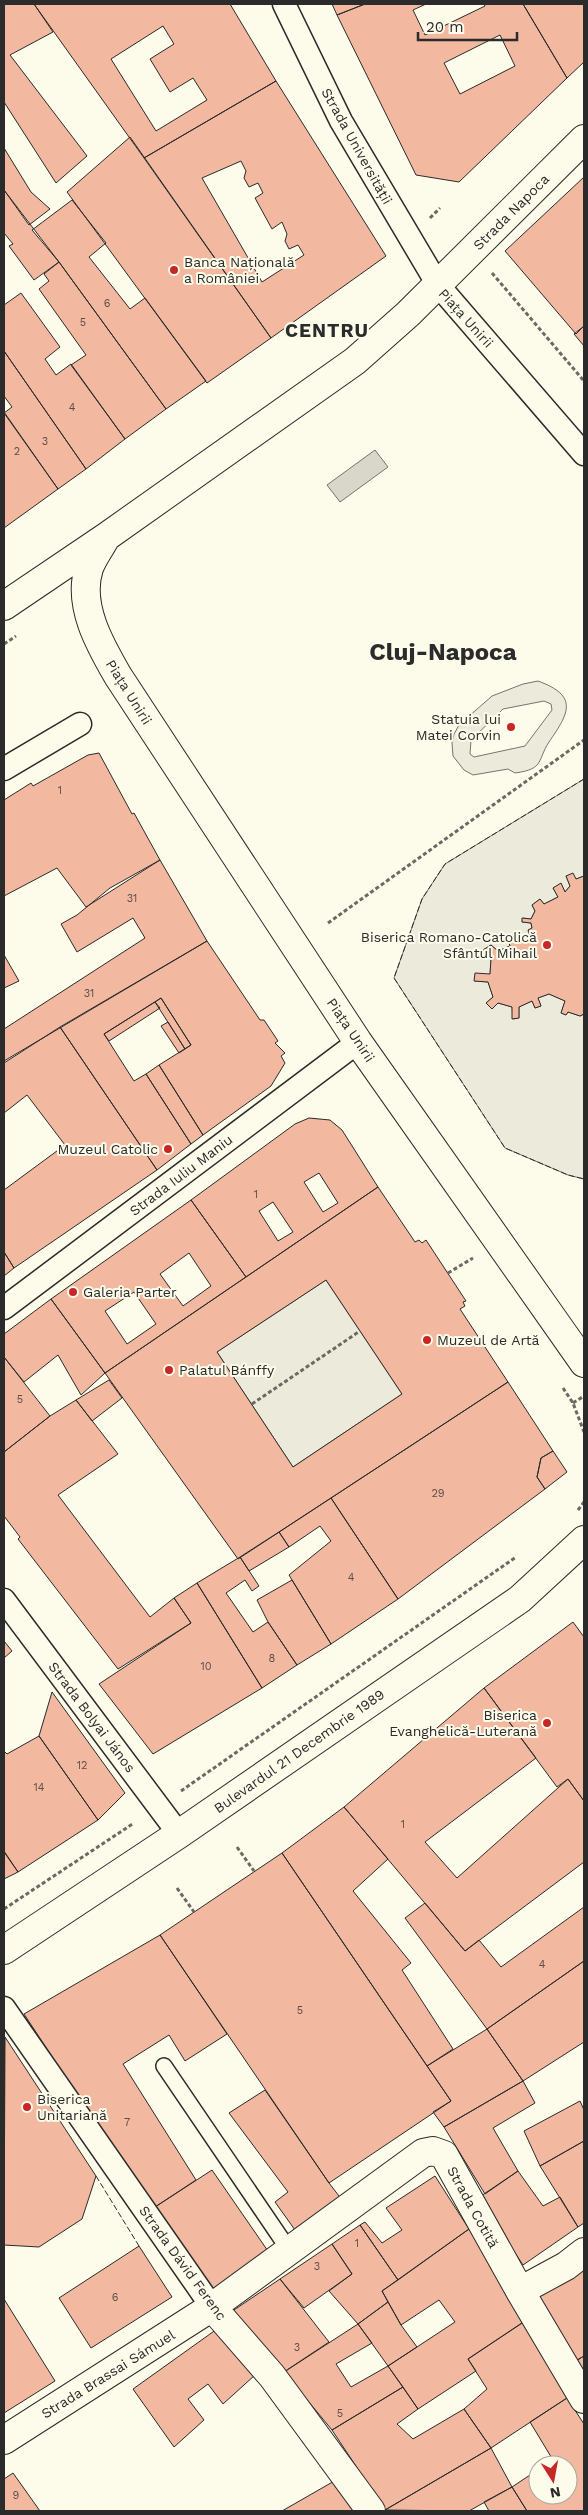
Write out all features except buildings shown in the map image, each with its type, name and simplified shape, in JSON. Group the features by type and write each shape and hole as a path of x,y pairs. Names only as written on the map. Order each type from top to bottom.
{"main road":[{"name":"Strada Napoca","path":"438,284 584,139"},
{"name":"Piața Unirii","path":"438,284 355,361 106,537 89,569 86,600 97,639 132,698 358,1042 584,1363"},
{"path":"4,606 106,537"},
{"name":"Bulevardul 21 Decembrie 1989","path":"4,1950 179,1834 520,1599 584,1540"},
{"name":"Strada Cotită","path":"212,2307 423,2152 433,2150 444,2155 520,2291 584,2399"},
{"path":"520,2291 566,2266 584,2252"},
{"name":"Strada Brassai Sámuel","path":"4,2440 212,2307"},
{"name":"Strada Dávid Ferenc","path":"212,2307 272,2376 370,2511"}],"street":[{"name":"Strada Universității","path":"284,4 341,122 438,284"},
{"name":"Piața Unirii","path":"438,284 584,454"},
{"path":"4,769 80,724"},
{"name":"Strada Iuliu Maniu","path":"4,1308 358,1042"},
{"name":"Strada Bolyai János","path":"4,1600 160,1806 179,1834"},
{"name":"Strada Dávid Ferenc","path":"4,2008 212,2307"}],"lane":[{"path":"164,2066 289,2250"}],"path":[{"path":"490,270 584,381"},
{"path":"328,923 584,740"},
{"path":"448,1273 476,1257"},
{"path":"252,1404 360,1331"},
{"path":"584,1396 573,1403 584,1432"},
{"path":"575,1514 584,1502"},
{"path":"4,1909 160,1806 517,1556"},
{"path":"237,1847 254,1871"},
{"path":"177,1888 194,1912"}],"shaded area":[{"path":"375,450 388,467 340,502 327,485"},
{"path":"538,681 560,693 565,699 565,714 545,748 539,763 531,769 515,773 508,769 473,775 464,770 453,756 452,743 459,725 492,696 523,684","holes":["544,701 551,704 552,710 525,746 474,757 470,754 471,740 503,709"]},
{"path":"584,779 584,876 576,879 566,876 570,886 565,892 561,884 553,888 558,897 544,904 540,899 532,905 535,911 531,919 523,918 522,922 531,923 532,928 528,931 531,938 518,943 514,934 507,937 510,946 498,951 491,945 483,950 491,959 490,974 475,981 488,982 493,997 486,1003 492,1009 498,1003 512,1007 513,1019 519,1018 519,1007 532,1001 535,1008 541,1006 538,998 549,994 565,1001 561,1013 566,1015 568,1012 580,1016 584,1014 584,1179 568,1175 505,1148 394,978 422,899 445,864"},
{"path":"326,1280 402,1394 293,1467 217,1352"}],"fence":[{"path":"584,779 445,864 422,899 394,978 505,1148 568,1175 584,1179"},
{"path":"96,2176 139,2246"}],"place":[{"name":"Banca Națională a României","path":"174,270"},
{"name":"Statuia lui Matei Corvin","path":"511,727"},
{"name":"Biserica Romano-Catolică Sfântul Mihail","path":"547,945"},
{"name":"Muzeul Catolic","path":"168,1149"},
{"name":"Galeria Parter","path":"73,1292"},
{"name":"Muzeul de Artă","path":"427,1340"},
{"name":"Palatul Bánffy","path":"169,1370"},
{"name":"Biserica Evanghelică-Luterană","path":"547,1723"},
{"name":"Biserica Unitariană","path":"27,2107"}],"district":[{"name":"CENTRU","path":"327,330"},
{"name":"Cluj-Napoca","path":"443,652"}]}
